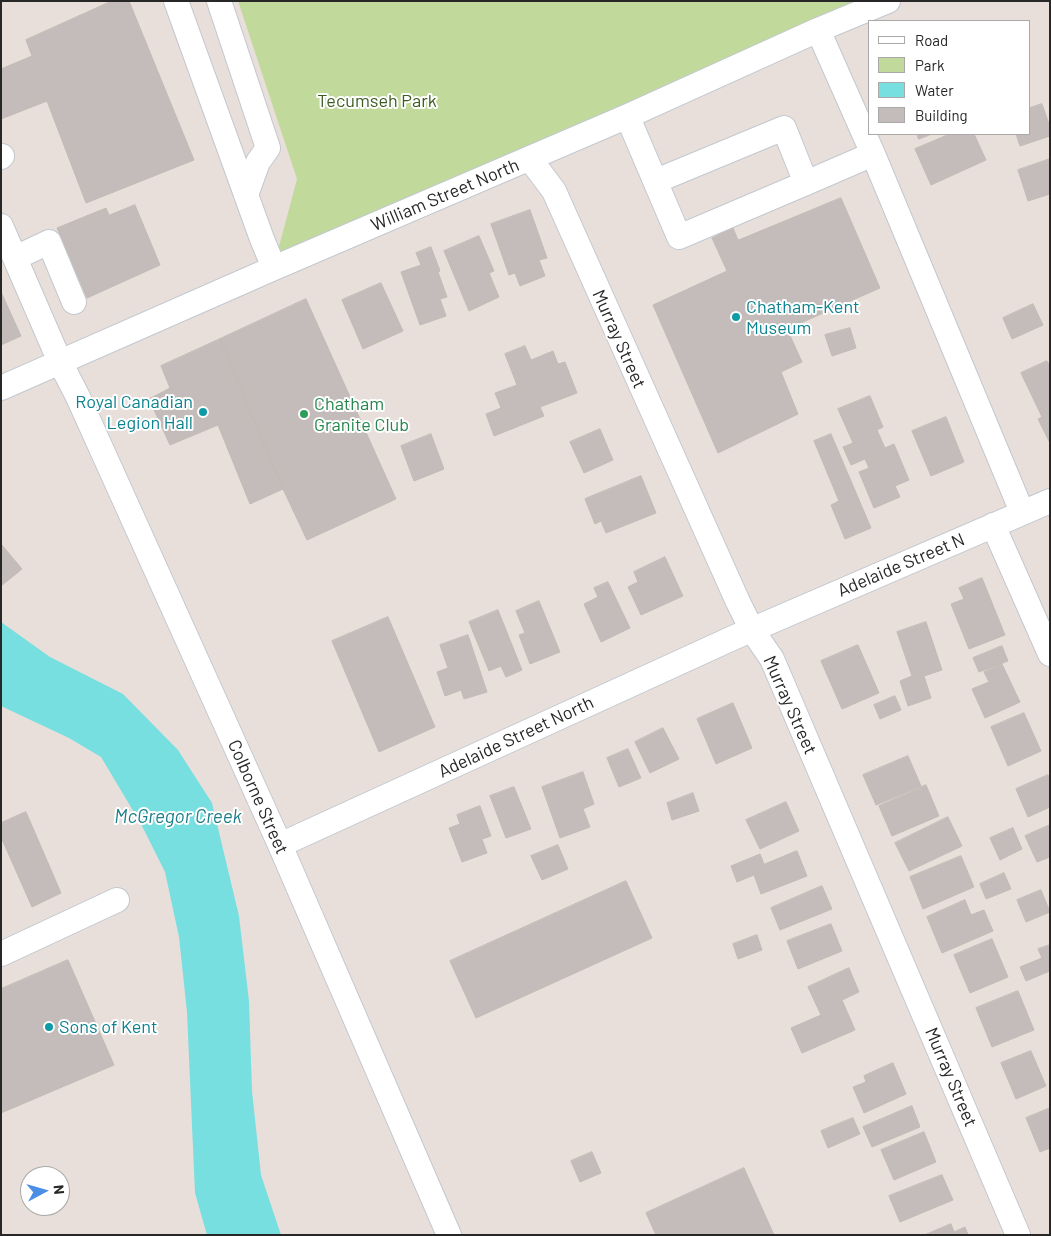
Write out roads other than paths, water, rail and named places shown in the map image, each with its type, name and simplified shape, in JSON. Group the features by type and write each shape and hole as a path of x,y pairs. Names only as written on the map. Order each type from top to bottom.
{"street":[{"path":"176,1 274,268"},
{"path":"219,1 268,148 258,162 246,195"},
{"name":"William Street North","path":"1,388 274,268 530,159 818,30 888,1"},
{"path":"818,30 873,154 1022,512"},
{"path":"628,116 679,237 873,154"},
{"path":"656,180 784,128 806,183"},
{"name":"Murray Street","path":"530,159 554,191 738,602 752,630 772,659 1018,1235"},
{"name":"Colborne Street","path":"1,226 60,362 75,391 280,844 448,1235"},
{"path":"15,258 49,242 74,302"},
{"name":"Adelaide Street N","path":"752,630 1050,501"},
{"path":"993,525 1050,654"},
{"name":"Adelaide Street North","path":"280,844 752,630"},
{"path":"1,954 117,900"}],"water":[{"name":"McGregor Creek","path":"1,622 50,657 123,694 178,750 212,803 239,916 249,1001 252,1091 261,1175 281,1235 207,1235 195,1193 187,1012 179,937 165,872 141,824 101,757 69,738 1,706"}],"place":[{"name":"Chatham-Kent Museum","path":"736,317"},
{"name":"Royal Canadian Legion Hall","path":"203,412"},
{"name":"Chatham Granite Club","path":"304,414"},
{"name":"Sons of Kent","path":"49,1027"}],"park label":[{"name":"Tecumseh Park","path":"377,101"}]}
